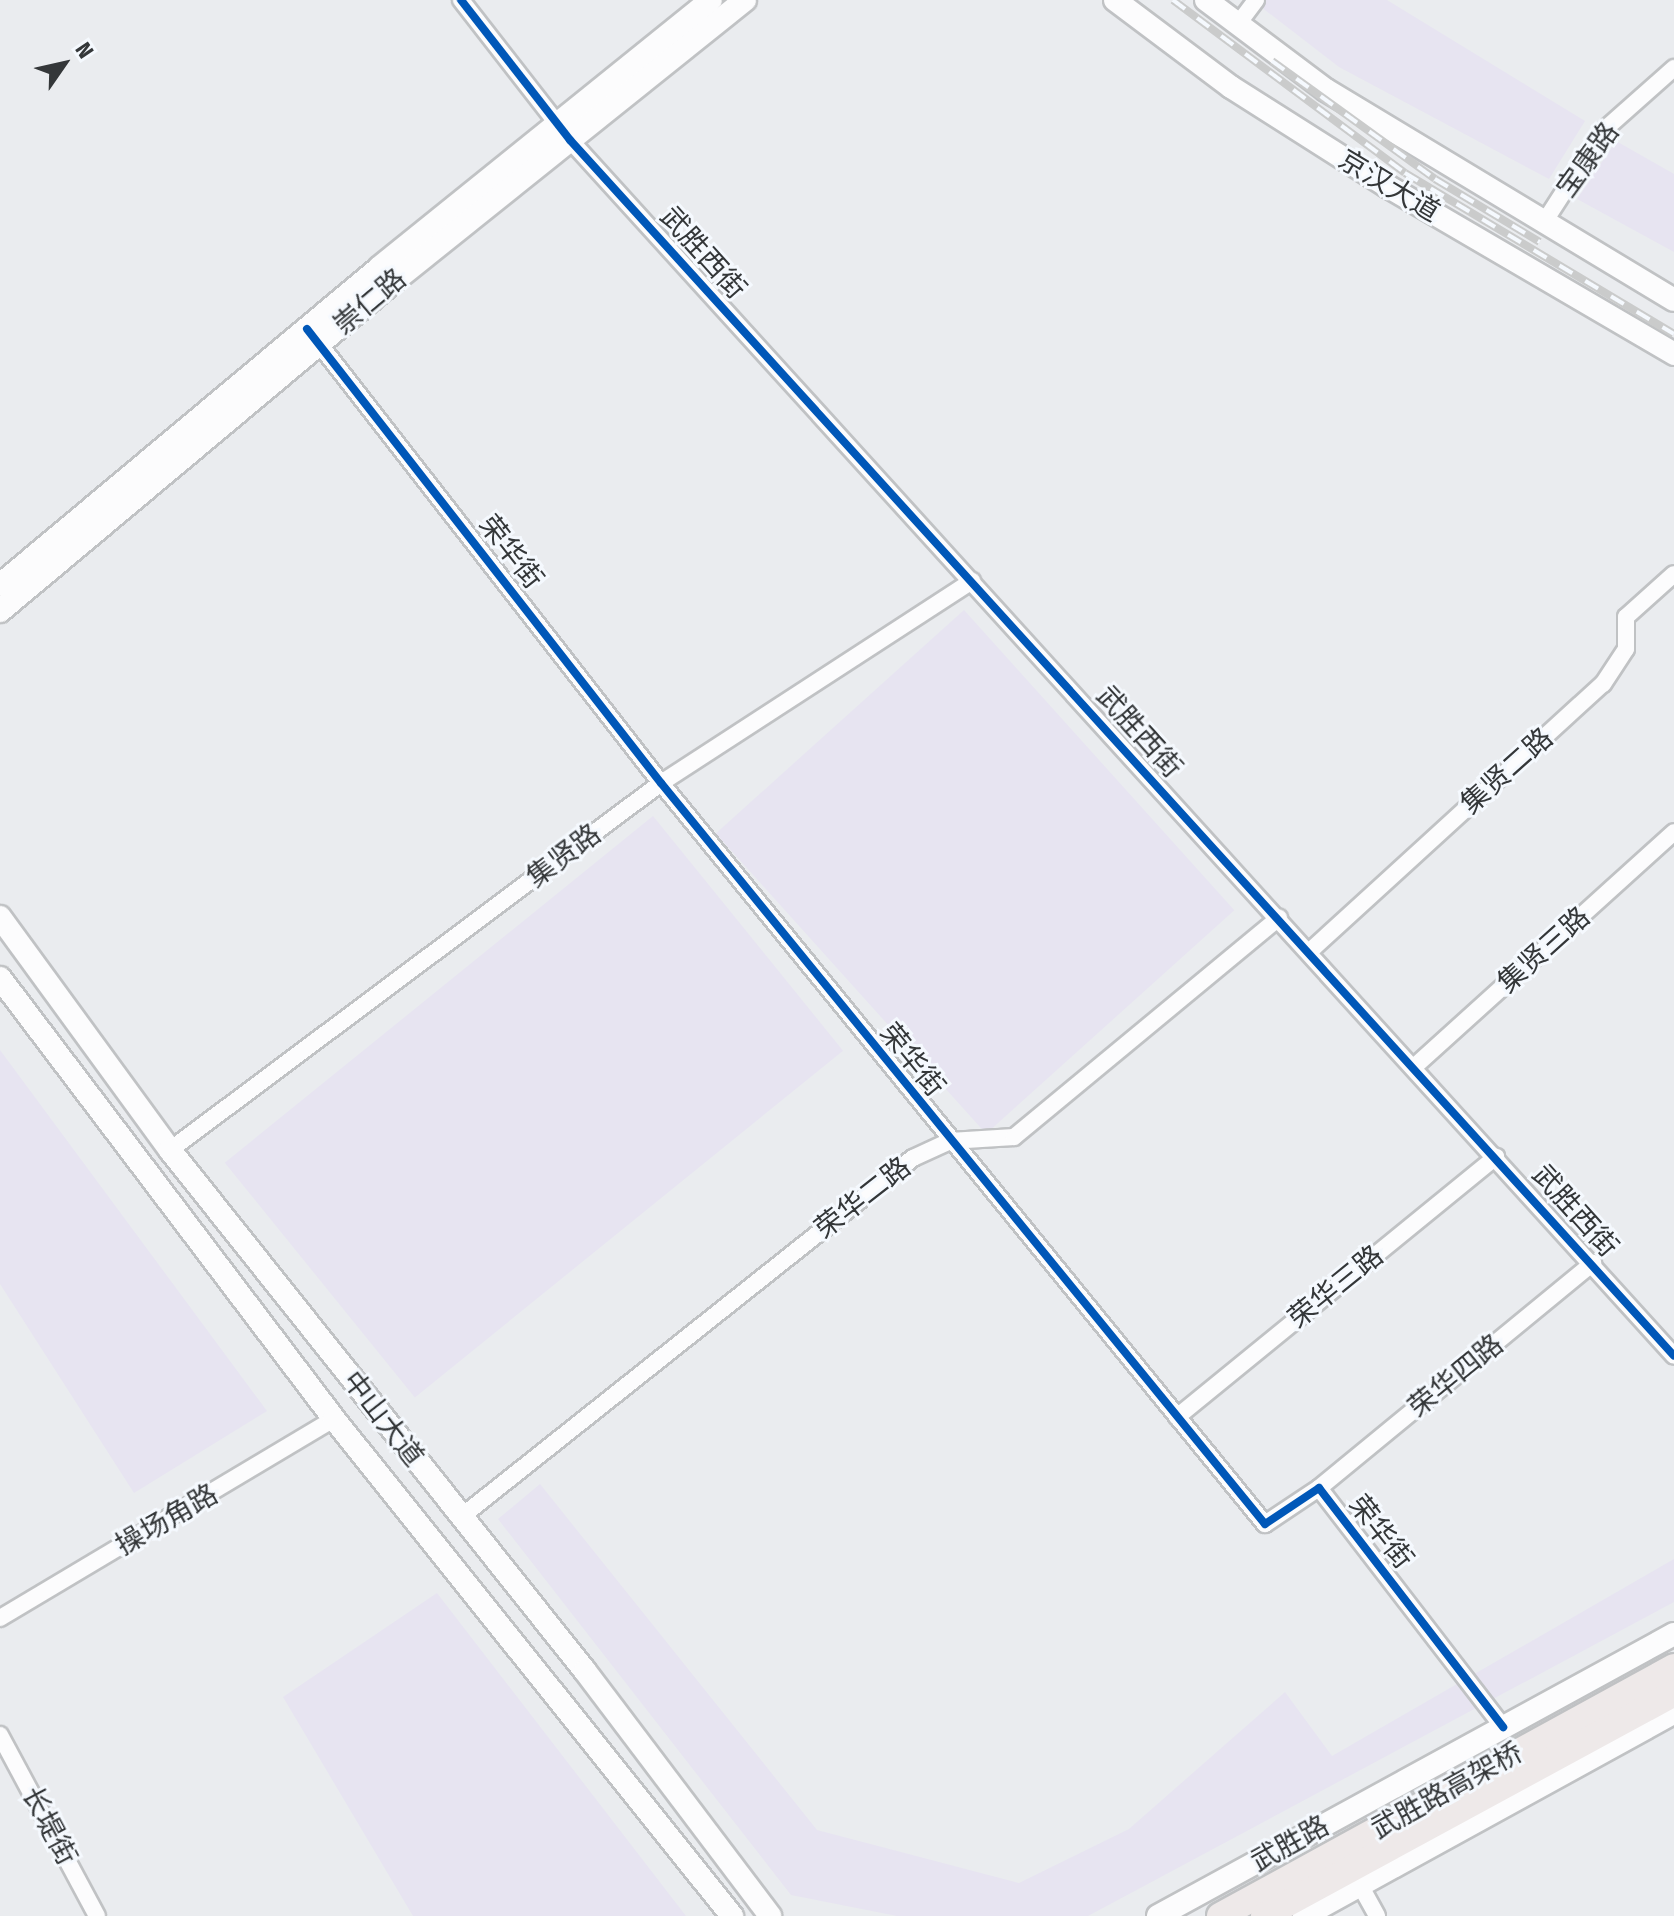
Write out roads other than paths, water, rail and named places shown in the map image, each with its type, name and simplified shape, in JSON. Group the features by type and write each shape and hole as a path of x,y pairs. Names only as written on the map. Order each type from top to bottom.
{"main road":[{"name":"崇仁路","path":"0,585 563,132 711,0"},
{"name":"崇仁路","path":"563,132 745,0"},
{"name":"京汉大道","path":"1115,0 1231,87 1374,178 1674,354"},
{"name":"京汉大道","path":"1206,0 1326,90 1543,224 1674,300"},
{"name":"崇仁路","path":"0,611 313,336"},
{"name":"中山大道","path":"0,917 170,1150 461,1517 770,1916"},
{"name":"中山大道","path":"0,978 334,1419 732,1916"},
{"name":"武胜路","path":"1158,1916 1674,1634"},
{"name":"武胜路高架桥","path":"1220,1916 1674,1667"},
{"name":"武胜路高架桥","path":"1264,1916 1674,1693"},
{"path":"1304,1916 1674,1713"}],"street":[{"name":"武胜西街","path":"461,0 563,132 1593,1263 1674,1356"},
{"path":"1238,24 1256,0"},
{"name":"宝康路","path":"1543,224 1603,131 1674,68"},
{"name":"荣华街","path":"313,336 661,783 1265,1524 1319,1488 1503,1727"},
{"name":"集贤二路","path":"1309,952 1603,684 1626,649 1626,617 1674,574"},
{"name":"集贤路","path":"170,1150 661,783 972,581"},
{"name":"集贤三路","path":"1414,1067 1674,832"},
{"name":"荣华二路","path":"461,1517 913,1158 950,1141 1014,1137 1279,918"},
{"name":"荣华三路","path":"1177,1417 1496,1157"},
{"name":"荣华四路","path":"1319,1488 1593,1263"},
{"name":"操场角路","path":"0,1618 334,1419"},
{"name":"长堤街","path":"0,1735 97,1916"},
{"path":"1360,1885 1377,1916"}],"railway":[{"path":"1173,0 1405,173 1674,334"},
{"path":"1272,61 1435,179 1540,242"}]}
